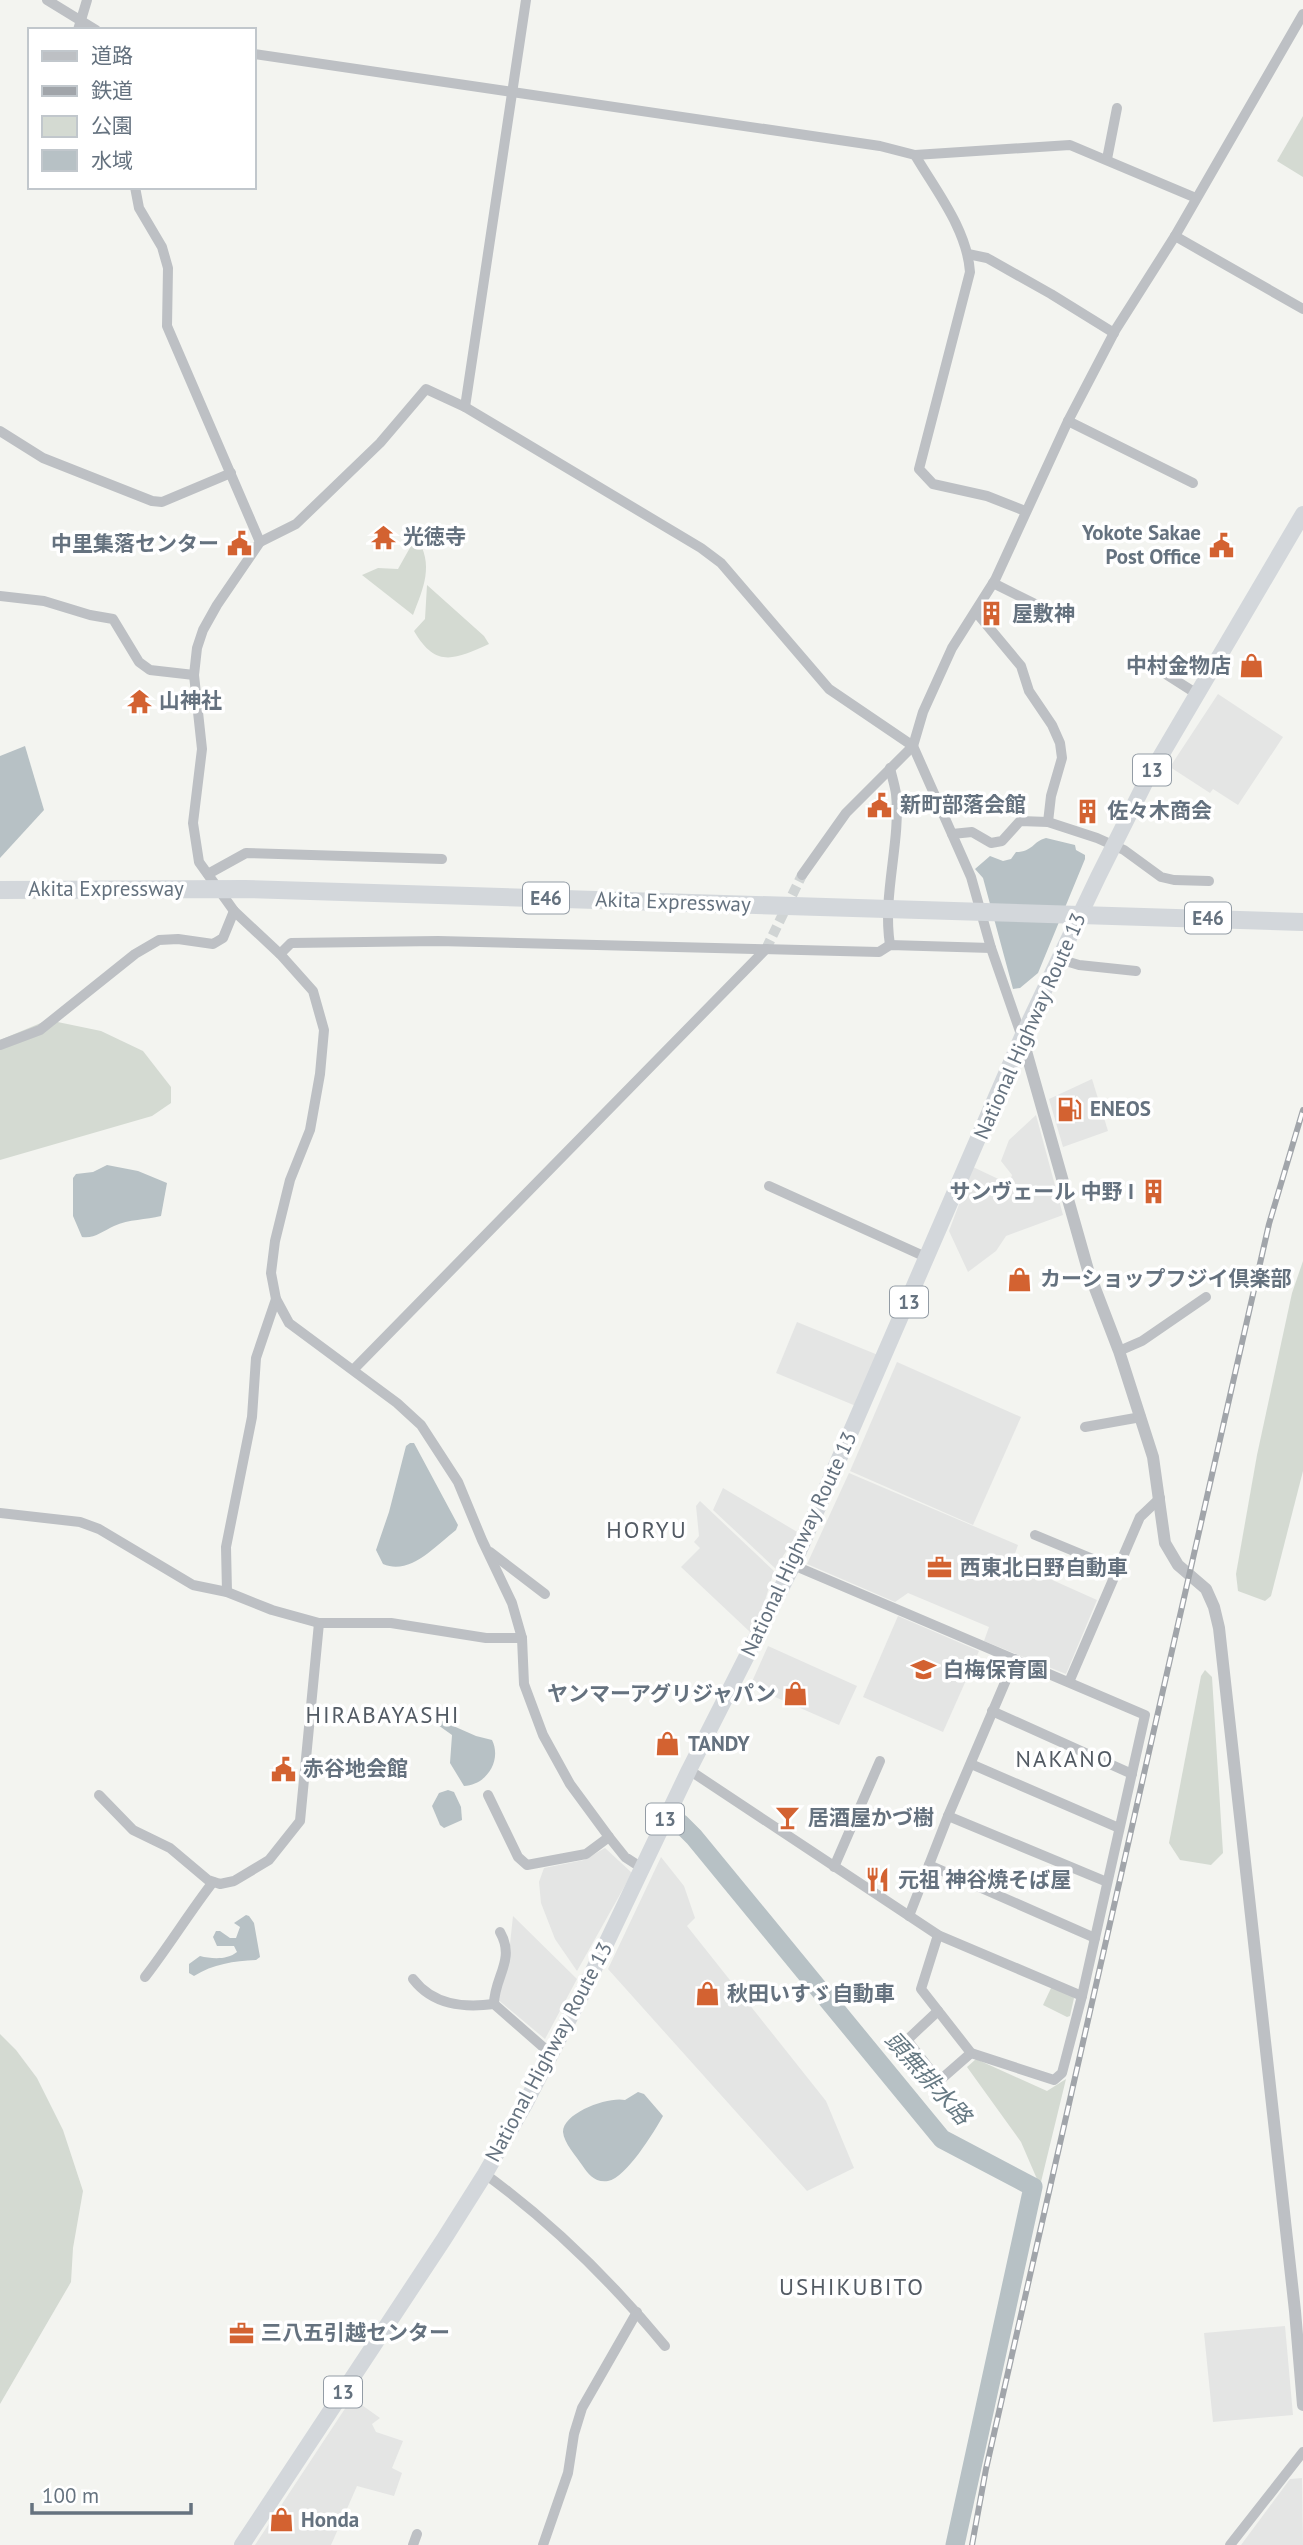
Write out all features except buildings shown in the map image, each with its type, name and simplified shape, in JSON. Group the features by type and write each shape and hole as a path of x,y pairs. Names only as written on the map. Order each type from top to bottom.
{"highway":[{"name":"National Highway Route 13","path":"242,2545 485,2174 551,2054 689,1770 793,1565 1022,1037 1114,845 1146,781 1303,514"},
{"name":"Akita Expressway","path":"0,890 245,889 1303,922"}],"street":[{"path":"47,0 79,25 87,0"},
{"path":"465,407 526,0"},
{"path":"802,875 846,813 913,746 923,712 952,648 993,583 1068,421 1114,333 1151,270 1175,236 1303,14"},
{"path":"256,54 880,146 915,155 1070,145 1196,198"},
{"path":"1107,159 1117,108"},
{"path":"915,155 964,239 970,272 919,469 933,484 987,496 1025,511"},
{"path":"135,189 139,208 162,247 168,268 167,326 260,542"},
{"path":"1175,236 1303,309"},
{"path":"968,254 987,258 1114,333"},
{"path":"642,1868 625,1857 609,1838 570,1784 544,1735 524,1684 522,1638 512,1603 458,1482 421,1425 354,1369 289,1322 276,1299 271,1273 275,1241 290,1180 310,1130 320,1074 324,1030 313,991 280,954 234,912 200,862 193,823 202,749 194,675 197,648 203,631 217,605 260,542 296,524 380,443 426,389 465,407 701,548 721,563 829,689 913,746 971,877 991,948 1022,1037 1088,1270 1119,1351 1153,1457 1160,1498 1160,1522 1170,1554 1178,1565 1206,1589 1219,1628 1299,2311 1303,2405"},
{"path":"1068,421 1194,483"},
{"path":"0,431 43,458 152,501 162,502 232,473"},
{"path":"993,583 1035,604"},
{"path":"0,596 44,601 113,619 139,662 150,670 194,675"},
{"path":"976,612 1021,666 1029,691 1052,725 1060,743 1062,758 1051,796 1048,822"},
{"path":"1139,665 1161,671 1197,694"},
{"path":"890,768 896,795 889,899 890,945"},
{"path":"952,834 972,832 991,843 1002,841 1020,821 1048,822 1124,849 1161,877 1209,881"},
{"path":"208,874 246,853 442,859"},
{"path":"0,1045 40,1030 135,954 159,940 178,939 213,944 223,938 234,912"},
{"path":"280,954 291,943 439,941 879,952 890,945 991,948"},
{"path":"354,1369 766,949"},
{"path":"1059,959 1079,965 1136,971"},
{"path":"769,1186 928,1258"},
{"path":"1119,1351 1142,1341 1206,1297"},
{"path":"227,1592 226,1547 252,1417 256,1358 276,1299"},
{"path":"1084,1427 1141,1417"},
{"path":"1069,1682 1140,1517 1160,1498"},
{"path":"0,1513 80,1522 99,1529 194,1585 227,1592 319,1623 391,1623 486,1638 522,1638"},
{"path":"1035,1535 1117,1569"},
{"path":"487,1549 545,1594"},
{"path":"793,1565 1144,1715 1082,1996 1062,2073 1054,2080 971,2053 921,1989 938,1935"},
{"path":"99,1795 133,1830 170,1848 213,1882 220,1884 234,1881 269,1860 300,1821 319,1623"},
{"path":"909,1916 1015,1659"},
{"path":"992,1710 1132,1774"},
{"path":"834,1867 880,1761"},
{"path":"971,1764 1119,1828"},
{"path":"689,1770 938,1935 1082,1996"},
{"path":"488,1795 518,1857 527,1865 586,1854 609,1838"},
{"path":"948,1816 1107,1882"},
{"path":"929,1865 1095,1938"},
{"path":"145,1977 213,1882"},
{"path":"494,2004 494,1991 503,1973 506,1955 506,1943 500,1932"},
{"path":"413,1979 420,1988 442,2001 468,2007 494,2004 551,2054"},
{"path":"938,2011 907,2040 939,2081 971,2053"},
{"path":"485,2174 526,2204 637,2312 664,2346"},
{"path":"543,2545 568,2473 574,2434 582,2408 637,2312"},
{"path":"1230,2545 1303,2452"},
{"path":"413,2545 417,2534"}],"shaded area":[{"path":"1218,694 1283,737 1238,805 1213,789 1210,793 1170,767"},
{"path":"1092,1079 1108,1131 1063,1147 1049,1099"},
{"path":"1036,1115 1063,1215 1006,1236 996,1251 968,1272 949,1231 973,1167 1009,1184 1012,1175 1001,1161 1009,1140"},
{"path":"797,1322 878,1355 856,1406 776,1373"},
{"path":"897,1362 1021,1417 973,1525 850,1471"},
{"path":"849,1473 1018,1545 1012,1562 1097,1600 1066,1674 984,1641 989,1627 908,1593 895,1602 807,1564"},
{"path":"723,1488 799,1533 777,1570 713,1510"},
{"path":"700,1501 774,1571 763,1607 750,1632 681,1567 700,1548 694,1542 699,1536 696,1506"},
{"name":"白梅保育園","path":"898,1616 979,1651 943,1732 863,1697"},
{"path":"768,1646 857,1686 839,1725 750,1686"},
{"path":"605,1848 632,1873 577,1971 555,1939 541,1903 539,1882 544,1868 584,1860"},
{"path":"661,1857 684,1886 695,1918 687,1926 826,2101 854,2168 807,2191 608,1969"},
{"path":"513,1916 577,1979 545,2039 496,1998 508,1963"},
{"path":"1285,2326 1293,2415 1213,2422 1204,2333"},
{"path":"352,2398 380,2418 372,2424 376,2432 403,2441 392,2468 402,2473 394,2496 357,2486 331,2545 255,2545"},
{"path":"1302,2478 1303,2545 1241,2545 1290,2479"}],"green space":[{"path":"1303,116 1303,177 1277,161"},
{"path":"416,537 422,547 426,567 413,615 362,575 378,568 398,569"},
{"path":"427,585 484,636 489,644 456,656 438,656 430,651 414,631 425,619"},
{"path":"48,1020 101,1031 143,1051 171,1087 171,1103 152,1116 0,1160 0,1040"},
{"path":"1303,1261 1303,1471 1271,1596 1265,1601 1238,1591 1236,1574 1257,1455 1292,1293"},
{"path":"1205,1670 1212,1677 1223,1853 1211,1865 1180,1860 1169,1843 1201,1676"},
{"path":"1052,1986 1074,1998 1070,2016 1043,2005"},
{"path":"0,2034 37,2078 63,2130 83,2191 73,2248 71,2282 0,2404"},
{"path":"976,2059 1047,2091 1066,2079 1040,2186 1021,2142 967,2067"}],"water":[{"path":"25,746 44,810 0,858 0,756"},
{"path":"1046,838 1075,845 1076,850 1085,855 1085,859 1038,973 1020,988 1013,989 983,878 975,869 990,856 1003,861 1011,859 1016,852 1026,850"},
{"path":"107,1165 138,1171 167,1183 161,1216 126,1222 94,1236 82,1237 73,1216 73,1178 76,1174 93,1172"},
{"path":"414,1443 458,1525 456,1530 422,1557 412,1563 393,1567 383,1564 376,1550 406,1446"},
{"path":"442,1721 492,1740 495,1748 494,1763 486,1776 472,1785 464,1786 450,1763 452,1735 438,1725"},
{"path":"448,1790 454,1792 461,1807 462,1820 444,1828 432,1806 439,1793"},
{"path":"246,1915 254,1923 260,1957 256,1960 216,1966 194,1976 189,1973 189,1964 200,1956 219,1958 237,1952 234,1946 217,1946 213,1937 216,1931 220,1931 230,1938 236,1938 240,1927 234,1923"},
{"path":"638,2092 644,2094 663,2116 623,2172 608,2181 592,2177 568,2145 563,2132 565,2125 588,2107 609,2100 625,2100"}],"waterway":[{"name":"頭無排水路","path":"680,1823 942,2139 1033,2187 955,2545"}],"tunnel":[{"path":"766,949 802,875"}],"railway":[{"path":"972,2545 986,2469 1269,1224 1303,1110"}],"place":[{"name":"光徳寺","path":"383,537"},
{"name":"中里集落センター","path":"239,544"},
{"name":"Yokote Sakae Post Office","path":"1221,545"},
{"name":"屋敷神","path":"992,614"},
{"name":"中村金物店","path":"1251,666"},
{"name":"山神社","path":"139,701"},
{"name":"新町部落会館","path":"880,805"},
{"name":"佐々木商会","path":"1087,811"},
{"name":"ENEOS","path":"1070,1109"},
{"name":"サンヴェール 中野 I","path":"1154,1192"},
{"name":"カーショップフジイ倶楽部","path":"1020,1279"},
{"name":"西東北日野自動車","path":"940,1568"},
{"name":"白梅保育園","path":"923,1670"},
{"name":"ヤンマーアグリジャパン","path":"796,1694"},
{"name":"TANDY","path":"668,1744"},
{"name":"赤谷地会館","path":"283,1769"},
{"name":"居酒屋かづ樹","path":"788,1818"},
{"name":"元祖 神谷焼そば屋","path":"878,1880"},
{"name":"秋田いすゞ自動車","path":"707,1994"},
{"name":"三八五引越センター","path":"241,2333"},
{"name":"Honda","path":"281,2520"}],"district":[{"name":"HORYU","path":"647,1530"},
{"name":"HIRABAYASHI","path":"383,1715"},
{"name":"NAKANO","path":"1065,1759"},
{"name":"USHIKUBITO","path":"852,2287"}]}
